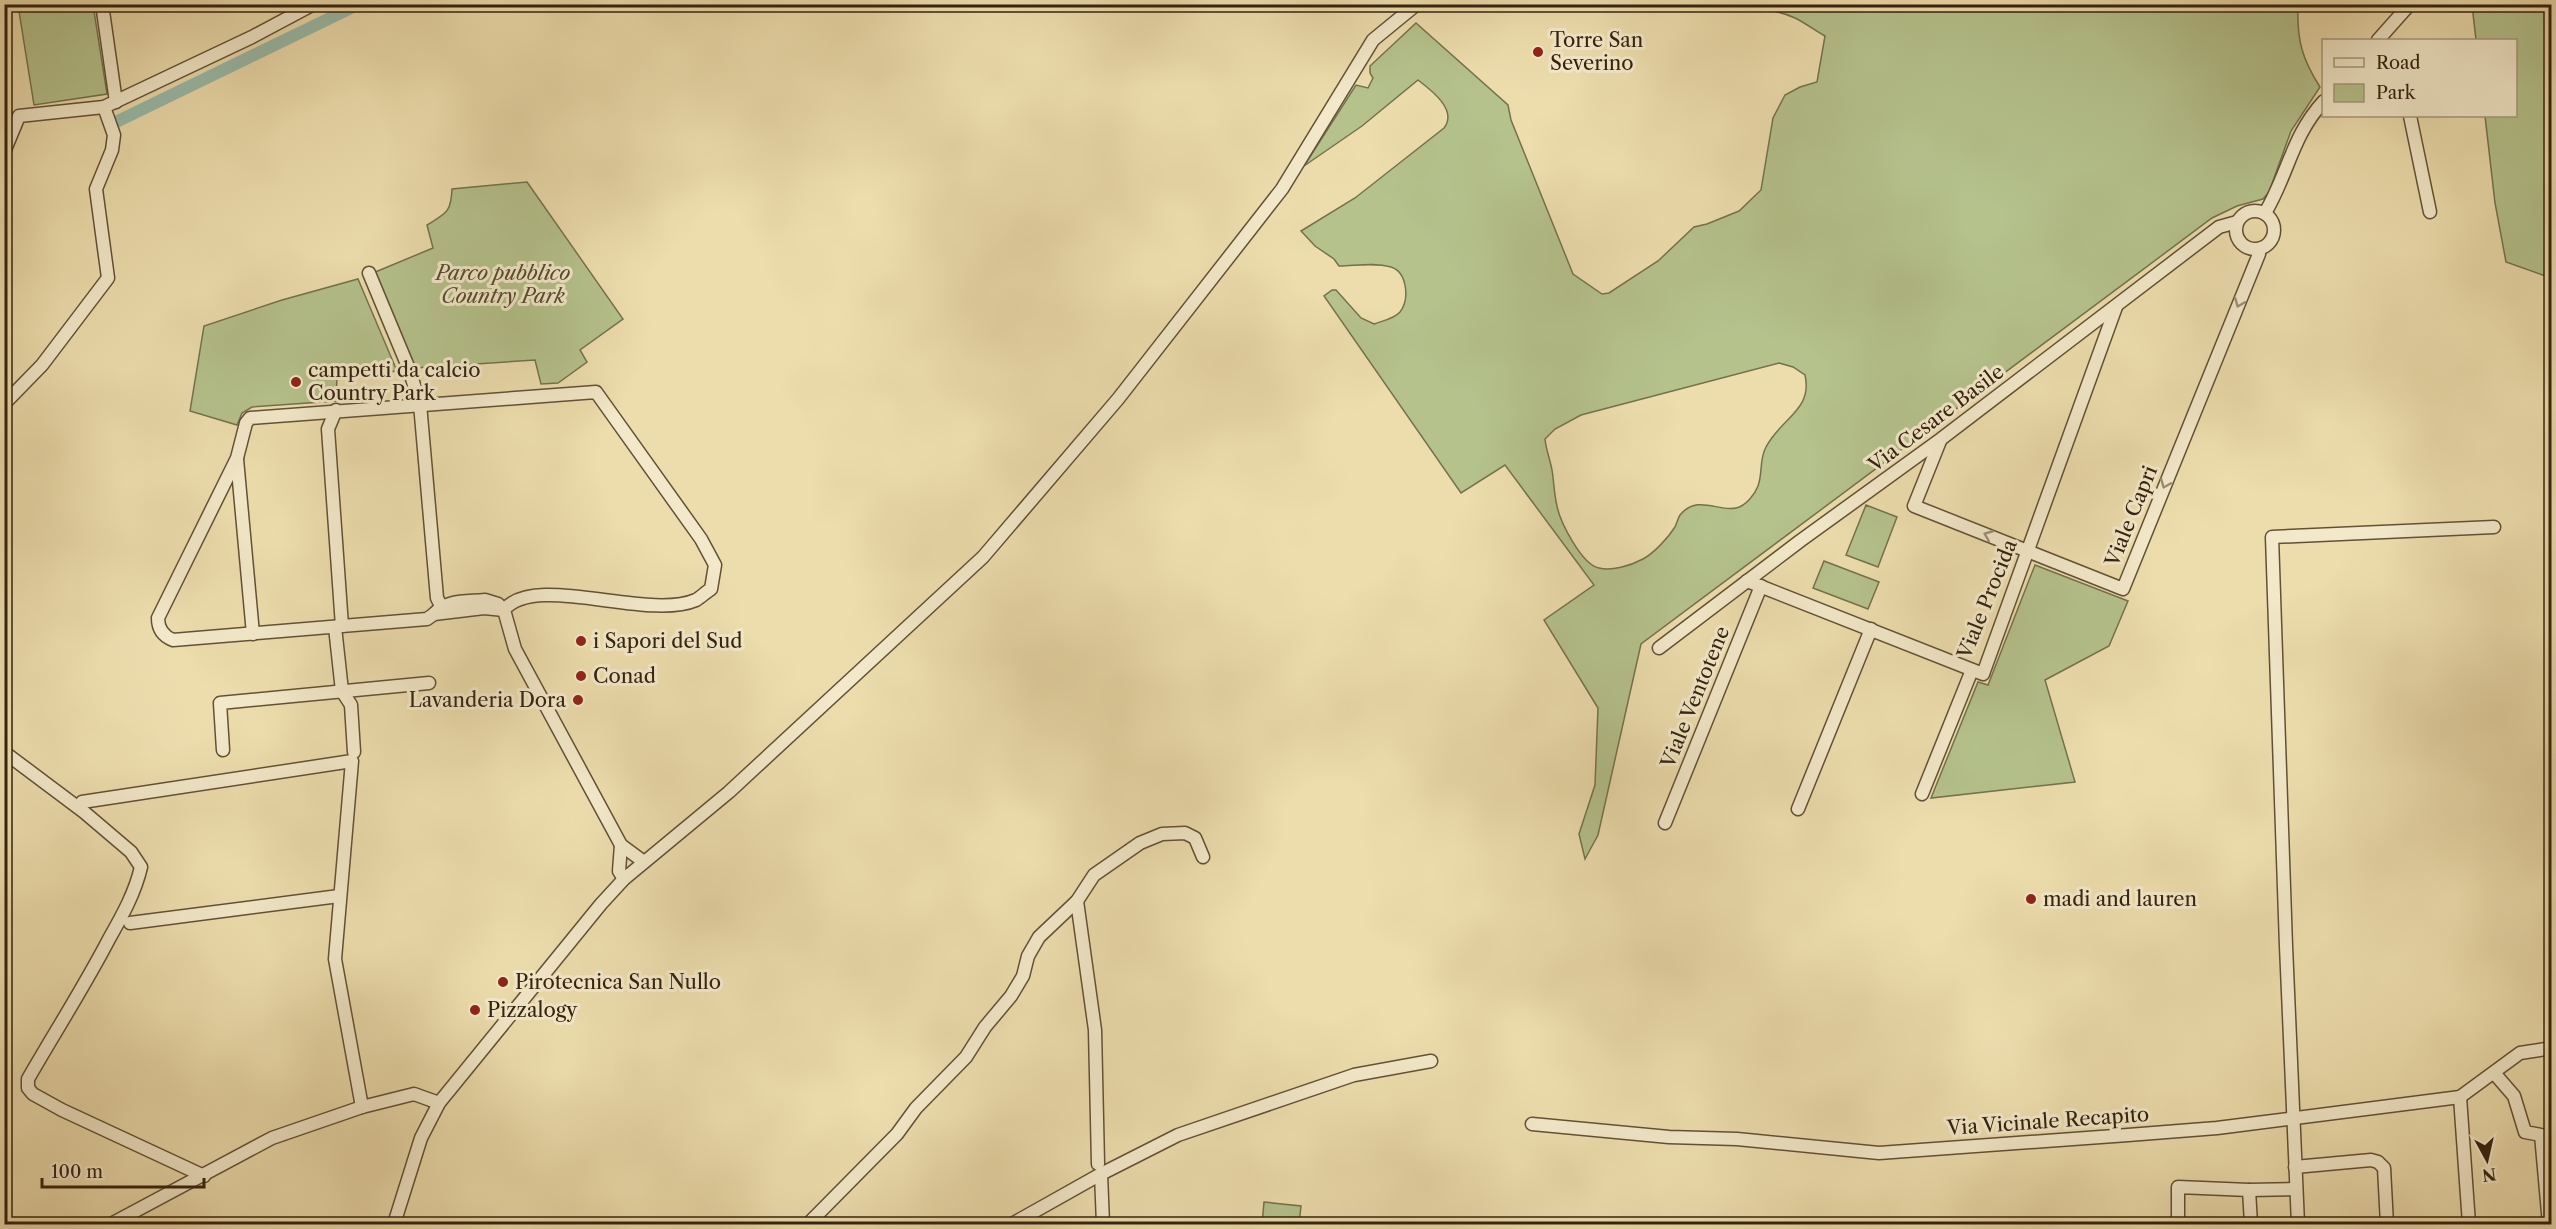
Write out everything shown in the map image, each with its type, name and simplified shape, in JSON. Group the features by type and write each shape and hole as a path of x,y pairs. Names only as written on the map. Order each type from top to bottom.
{"street":[{"path":"102,4 116,102"},
{"path":"4,152 16,119 23,114 105,111 116,102 314,4"},
{"path":"394,1224 421,1138 440,1103 601,904 624,879 729,792 983,557 1118,399 1282,189 1372,40 1417,4"},
{"path":"2379,39 2410,4"},
{"path":"2391,26 2395,39"},
{"path":"2265,213 2277,193 2292,148 2322,104"},
{"path":"4,404 42,365 108,278 96,189 112,150 114,135 105,111"},
{"path":"2410,117 2430,212"},
{"path":"2252,211 2265,213 2272,222 2274,234 2268,244 2258,249 2246,247 2238,240 2235,228 2237,222 2252,211"},
{"name":"Via Cesare Basile","path":"1659,648 1941,440 2219,227 2237,222"},
{"name":"Viale Capri","path":"1941,440 1914,506 2123,589 2259,254 2258,249"},
{"path":"369,273 409,369 420,404 438,610"},
{"name":"Viale Procida","path":"1747,581 1983,674 2117,306"},
{"path":"596,392 701,539 715,565 711,589 697,600 674,605 628,604 560,595 521,598 511,602 504,610 484,608 438,610 427,619 172,640 163,634 158,625 158,618 237,458 246,423 250,418 596,392"},
{"path":"336,410 328,429 342,691 351,705 354,752"},
{"path":"237,458 253,633"},
{"path":"2298,1224 2272,537 2494,527"},
{"name":"Viale Ventotene","path":"1665,823 1761,586"},
{"path":"504,610 515,649 621,844 644,862"},
{"path":"1798,809 1871,629"},
{"path":"1922,794 1972,669"},
{"path":"223,750 220,703 429,683"},
{"path":"4,752 84,812 131,852 141,867 137,884 118,923 79,996 28,1079 28,1088 33,1094 62,1110 204,1176"},
{"path":"82,802 352,761 335,959 362,1107"},
{"path":"808,1224 897,1134 941,1079 966,1057 985,1028 1011,996 1023,976 1028,956 1039,937 1077,901 1094,874 1140,843 1162,834 1185,833 1195,838 1203,857"},
{"path":"621,844 619,872 624,879"},
{"path":"130,923 339,896"},
{"path":"1077,901 1095,1030 1103,1224"},
{"name":"Via Vicinale Recapito","path":"1532,1124 1668,1137 1737,1139 1879,1153 2217,1128 2460,1096 2494,1074 2520,1053 2552,1048"},
{"path":"1012,1224 1100,1169 1178,1135 1340,1079 1431,1061"},
{"path":"2494,1074 2514,1096 2525,1132 2541,1135 2550,1224"},
{"path":"111,1224 272,1138 362,1107 414,1094 440,1103"},
{"path":"2460,1096 2469,1224"},
{"path":"2295,1167 2371,1160 2378,1162 2384,1168 2387,1224"},
{"path":"2178,1224 2178,1187 2296,1189"},
{"path":"2249,1190 2251,1224"}],"green space":[{"path":"18,5 93,5 107,94 34,105"},
{"path":"1735,5 2301,5 2298,8 2298,19 2302,49 2320,87 2291,131 2269,192 2263,199 2237,206 2212,218 1641,644 1598,835 1585,859 1579,834 1595,785 1598,708 1544,620 1594,585 1505,465 1461,493 1324,296 1336,290 1361,318 1374,324 1388,320 1400,312 1405,300 1405,286 1401,274 1391,267 1371,264 1339,266 1301,231 1355,198 1444,128 1448,114 1436,95 1418,80 1362,126 1304,166 1356,85 1368,88 1373,78 1370,66 1416,23 1508,105 1511,120 1573,274 1602,294 1609,293 1658,261 1694,227 1739,211 1761,190 1773,118 1785,95 1817,82 1825,36 1789,15 1768,10 1748,11","holes":["1779,363 1793,367 1805,375 1804,397 1800,406 1766,447 1762,457 1758,486 1747,502 1740,507 1729,509 1708,505 1693,506 1687,509 1680,515 1669,536 1647,556 1632,564 1604,569 1592,565 1586,559 1567,532 1557,506 1545,439 1555,429 1581,415"]},
{"path":"2472,5 2525,5 2525,10 2551,7 2551,278 2506,262 2495,203 2485,117 2517,117 2517,39 2476,39"},
{"name":"Parco pubblico Country Park","path":"527,182 623,319 580,350 587,362 558,383 541,384 535,360 415,368 373,273 433,248 427,225 449,208 452,189"},
{"path":"358,279 397,371 337,377 336,401 252,407 242,413 237,425 190,411 204,326 282,300"},
{"path":"1866,505 1897,517 1878,567 1846,555"},
{"path":"1824,561 1879,582 1868,609 1813,588"},
{"path":"2035,565 2128,601 2109,646 2045,680 2075,782 1931,798 1978,682 1988,685"},
{"path":"1264,1202 1301,1206 1299,1224 1262,1224"}],"waterway":[{"path":"116,122 359,4"}],"place":[{"name":"Torre San Severino","path":"1538,52"},
{"name":"campetti da calcio Country Park","path":"296,382"},
{"name":"i Sapori del Sud","path":"581,641"},
{"name":"Conad","path":"581,676"},
{"name":"Lavanderia Dora","path":"578,700"},
{"name":"madi and lauren","path":"2031,899"},
{"name":"Pirotecnica San Nullo","path":"503,982"},
{"name":"Pizzalogy","path":"475,1010"}]}
